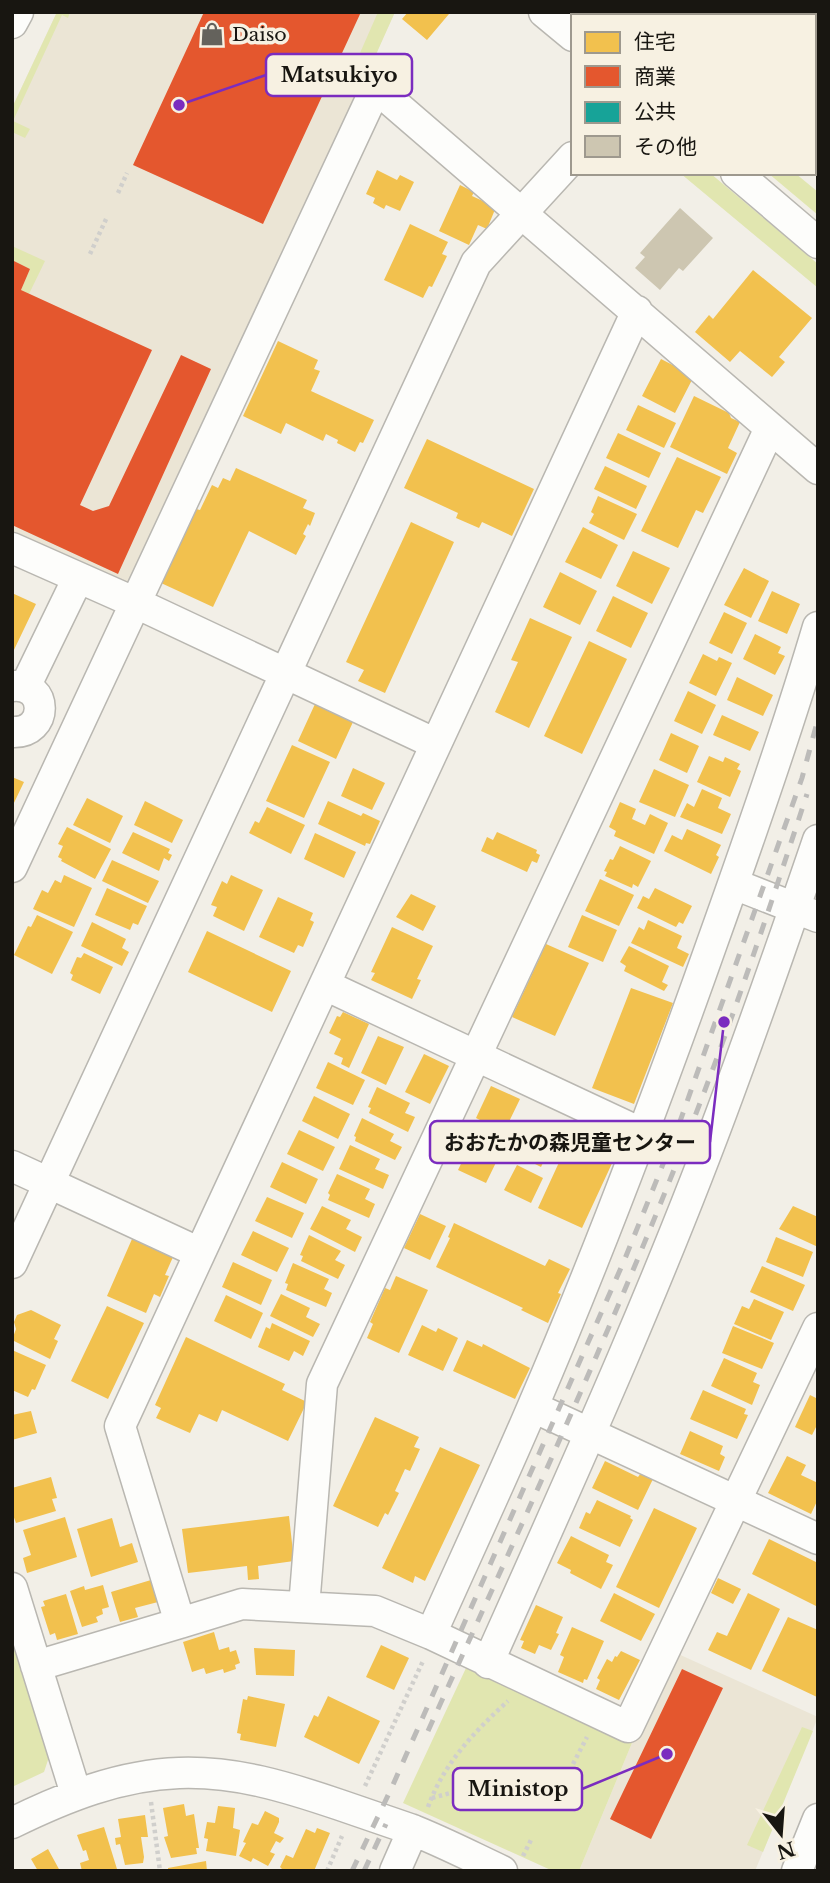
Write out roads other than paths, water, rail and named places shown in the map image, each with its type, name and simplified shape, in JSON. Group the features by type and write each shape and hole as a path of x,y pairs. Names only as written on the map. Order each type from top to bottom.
{"street":[{"path":"12,23 18,12"},
{"path":"544,12 571,34"},
{"path":"12,867 376,88 636,311 678,335 770,428 818,469"},
{"path":"12,1263 476,263 571,159"},
{"path":"738,175 818,243"},
{"path":"180,1623 120,1426 636,311"},
{"path":"304,1606 322,1384 770,428"},
{"path":"12,548 136,603 436,744"},
{"path":"12,732 27,730 38,719 40,712 37,696 19,686 78,578"},
{"path":"431,1634 533,1406 580,1292 734,884 818,627"},
{"path":"488,1662 590,1434 806,912 818,840"},
{"path":"734,884 806,912"},
{"path":"325,985 641,1133"},
{"path":"12,1166 200,1253"},
{"path":"36,1666 242,1604 375,1611 431,1634 628,1727 818,1328"},
{"path":"533,1406 818,1539"},
{"path":"12,1588 76,1794"},
{"path":"12,1823 76,1794 106,1785 179,1773 226,1775 258,1779 419,1824 512,1866"},
{"path":"797,1871 818,1819"},
{"path":"395,1871 419,1824"}],"railway":[{"path":"352,1871 392,1787 624,1261 678,1127 802,778 818,719"},
{"path":"428,1731 563,1432 660,1205 706,1088 807,794"},
{"path":"364,1871 386,1824"}],"place":[{"name":"Daiso","path":"212,34"},
{"name":"Matsukiyo","path":"179,105"},
{"name":"おおたかの森児童センター","path":"724,1022"},
{"name":"Ministop","path":"667,1754"}]}
